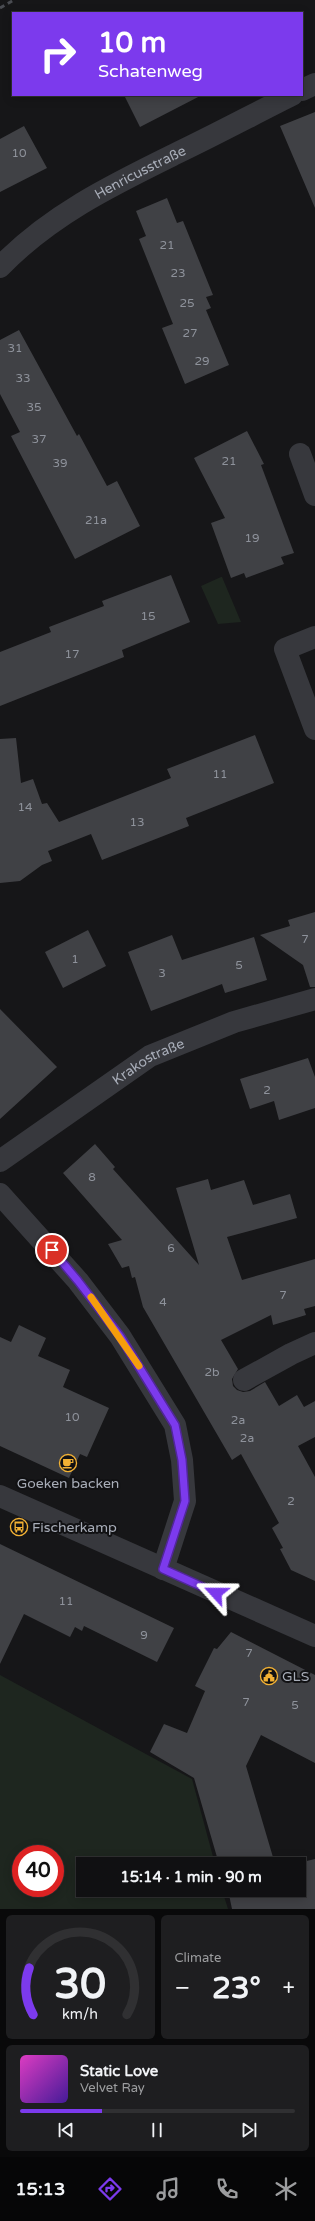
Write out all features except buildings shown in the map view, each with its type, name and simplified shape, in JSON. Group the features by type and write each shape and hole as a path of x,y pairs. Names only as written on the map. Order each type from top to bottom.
{"street":[{"path":"303,90 315,84"},
{"name":"Henricusstraße","path":"0,267 21,245 55,219 93,195 290,96"},
{"path":"300,454 315,495"},
{"path":"315,637 285,649 315,729"},
{"name":"Krakostraße","path":"0,1161 150,1056 234,1022 315,1000"},
{"path":"0,1194 78,1281 120,1336 175,1425 182,1460 185,1501 163,1569"},
{"path":"244,1380 291,1354 315,1343"},
{"path":"0,1496 315,1636"}],"shaded area":[{"path":"221,577 241,622 218,624 201,586"},
{"path":"0,1675 192,1779 213,1857 76,1857 76,1897 224,1897 228,1909 0,1909"}],"railway":[{"path":"0,8 14,0"}],"slow traffic":[{"path":"91,1297 120,1336 139,1366"}],"place":[{"name":"Goeken backen","path":"68,1463"},
{"name":"Fischerkamp","path":"19,1527"},
{"name":"GLS","path":"269,1676"}],"route":[{"path":"52,1250 120,1336 175,1425 182,1460 185,1501 163,1569 216,1593"}]}
